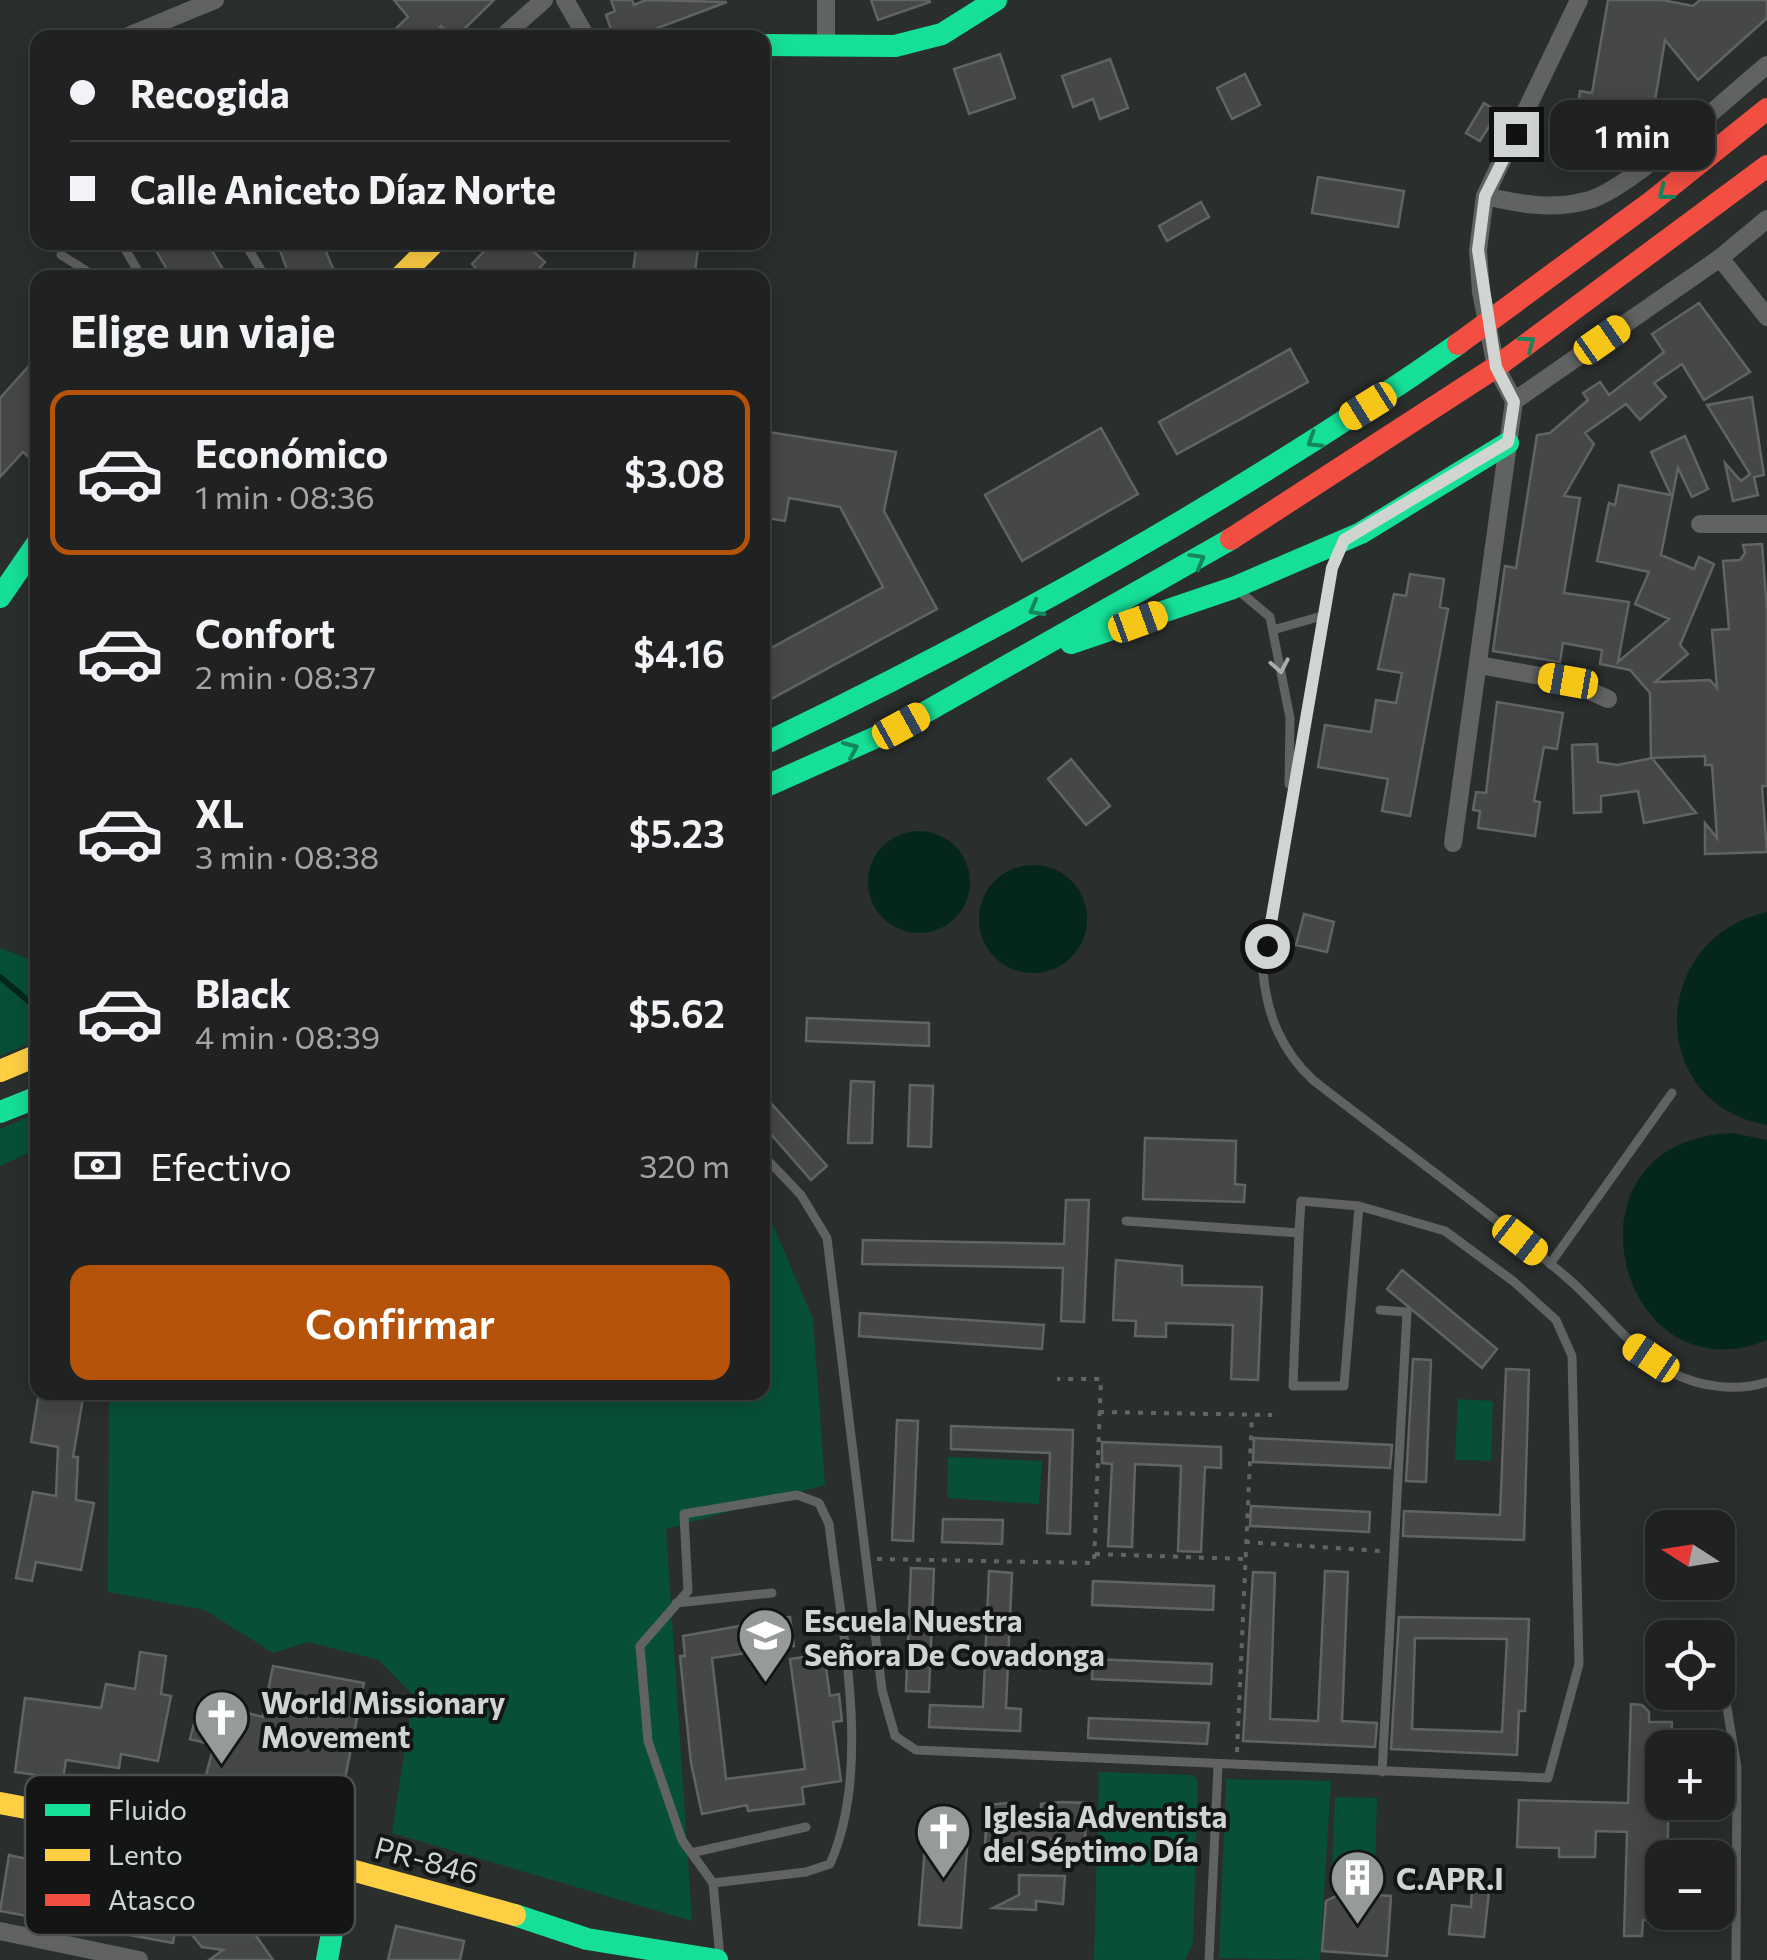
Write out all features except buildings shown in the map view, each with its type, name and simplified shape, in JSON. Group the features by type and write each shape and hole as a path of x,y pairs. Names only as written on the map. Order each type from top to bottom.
{"main road":[{"path":"770,45 826,42 895,46 942,34 996,0"},
{"path":"770,741 923,671 1046,604 1398,388 1655,202 1767,109"},
{"path":"770,784 901,726 1211,552 1496,367 1767,166"},
{"path":"406,270 426,250"},
{"path":"1026,656 1107,634 1233,588 1344,540 1508,442"},
{"path":"0,597 30,554"},
{"path":"0,1070 30,1058"},
{"path":"0,1112 30,1099"},
{"name":"PR-846","path":"0,1803 25,1808"},
{"name":"PR-846","path":"355,1871 489,1906 587,1939 719,1960"},
{"path":"327,1960 332,1935"}],"street":[{"path":"142,30 215,0"},
{"path":"510,30 544,0"},
{"path":"566,0 583,30"},
{"path":"826,0 826,42"},
{"path":"1453,843 1514,402 1496,367 1478,250 1485,196 1579,0"},
{"path":"1485,196 1536,207 1590,201 1656,157 1767,64"},
{"path":"1514,402 1720,258 1767,219"},
{"path":"1720,258 1767,317"},
{"path":"1700,524 1767,524"},
{"path":"1479,664 1568,681 1608,699"},
{"path":"0,1931 139,1960"}],"lane":[{"path":"61,254 86,270"},
{"path":"1344,540 1332,568 1288,807 1263,972 1266,1008 1280,1038 1295,1063 1312,1080 1550,1264 1600,1308 1629,1343 1673,1373 1712,1386 1750,1388 1767,1382"},
{"path":"1233,588 1261,608 1273,630 1290,718 1288,807"},
{"path":"1273,630 1325,615"},
{"path":"1550,1264 1672,1093"},
{"path":"770,1162 801,1195 827,1238 882,1690 895,1736 916,1750 1548,1778 1579,1664 1572,1356 1556,1320 1513,1280 1445,1231 1359,1206 1302,1201 1294,1386 1344,1386 1359,1206"},
{"path":"1126,1222 1299,1233"},
{"path":"1380,1310 1407,1312 1382,1772"},
{"path":"713,1883 806,1872 830,1864 845,1831 854,1769 829,1524 818,1503 797,1495 684,1514 688,1591 640,1646 648,1741 682,1840 713,1883 719,1960"},
{"path":"676,1602 772,1593"},
{"path":"1727,1710 1737,1768 1736,1960"},
{"path":"1209,1960 1218,1766"},
{"path":"691,1852 806,1827"}],"path":[{"path":"868,1559 1094,1563 1101,1380 1057,1379"},
{"path":"1099,1412 1272,1415"},
{"path":"1236,1767 1252,1415"},
{"path":"1246,1542 1394,1552"},
{"path":"1094,1554 1245,1559"}],"shaded area":[{"path":"919,831 948,839 962,853 970,882 962,911 948,925 919,933 890,925 876,911 868,882 876,853 890,839"},
{"path":"1033,865 1054,869 1071,881 1083,898 1087,919 1083,940 1071,957 1054,969 1033,973 1012,969 995,957 983,940 979,919 983,898 995,881 1012,869"},
{"path":"1767,912 1767,1125 1727,1111 1699,1087 1682,1055 1677,1020 1683,985 1700,953 1728,928"},
{"path":"0,948 30,959 30,1044 0,1056"},
{"path":"30,1116 30,1152 0,1166 0,1129"},
{"path":"1732,1133 1767,1140 1767,1340 1715,1349 1673,1335 1643,1304 1626,1262 1624,1218 1640,1177 1676,1146"},
{"path":"770,1218 813,1319 825,1485 666,1529 692,1921 392,1833 413,1695 379,1660 308,1642 273,1653 205,1610 108,1592 109,1400 770,1400"},
{"path":"1458,1399 1493,1401 1491,1461 1455,1460"},
{"path":"948,1457 1042,1461 1039,1504 947,1498"},
{"path":"1099,1772 1192,1775 1198,1780 1193,1943 1185,1960 1094,1960"},
{"path":"1226,1779 1331,1781 1320,1960 1219,1958"},
{"path":"1335,1797 1377,1798 1375,1868 1332,1867"}],"waterway":[{"path":"0,977 30,1002"}],"traffic: fast":[{"path":"770,45 895,46 942,34 996,0"},
{"path":"770,741 942,655 1205,508 1458,344"},
{"path":"1071,643 1233,588 1361,533 1508,443"},
{"path":"770,784 901,726 1231,539"},
{"path":"0,597 30,554"},
{"path":"0,1112 30,1100"},
{"path":"515,1915 587,1939 717,1960"},
{"path":"327,1960 332,1935"}],"traffic: slow":[{"path":"407,270 427,250"},
{"path":"0,1071 30,1058"},
{"path":"0,1803 25,1808"},
{"path":"355,1871 515,1915"}],"traffic: jam":[{"path":"1458,344 1651,202 1767,109"},
{"path":"1231,539 1496,367 1767,166"}],"place":[{"name":"Escuela Nuestra Señora De Covadonga","path":"765,1685"},
{"name":"World Missionary Movement","path":"222,1767"},
{"name":"Iglesia Adventista del Séptimo Día","path":"944,1881"},
{"name":"C.APR.I","path":"1357,1926"}],"route":[{"path":"1267,946 1332,568 1344,540 1428,494 1508,442 1514,402 1496,367 1481,292 1478,250 1485,196 1516,134"}]}
